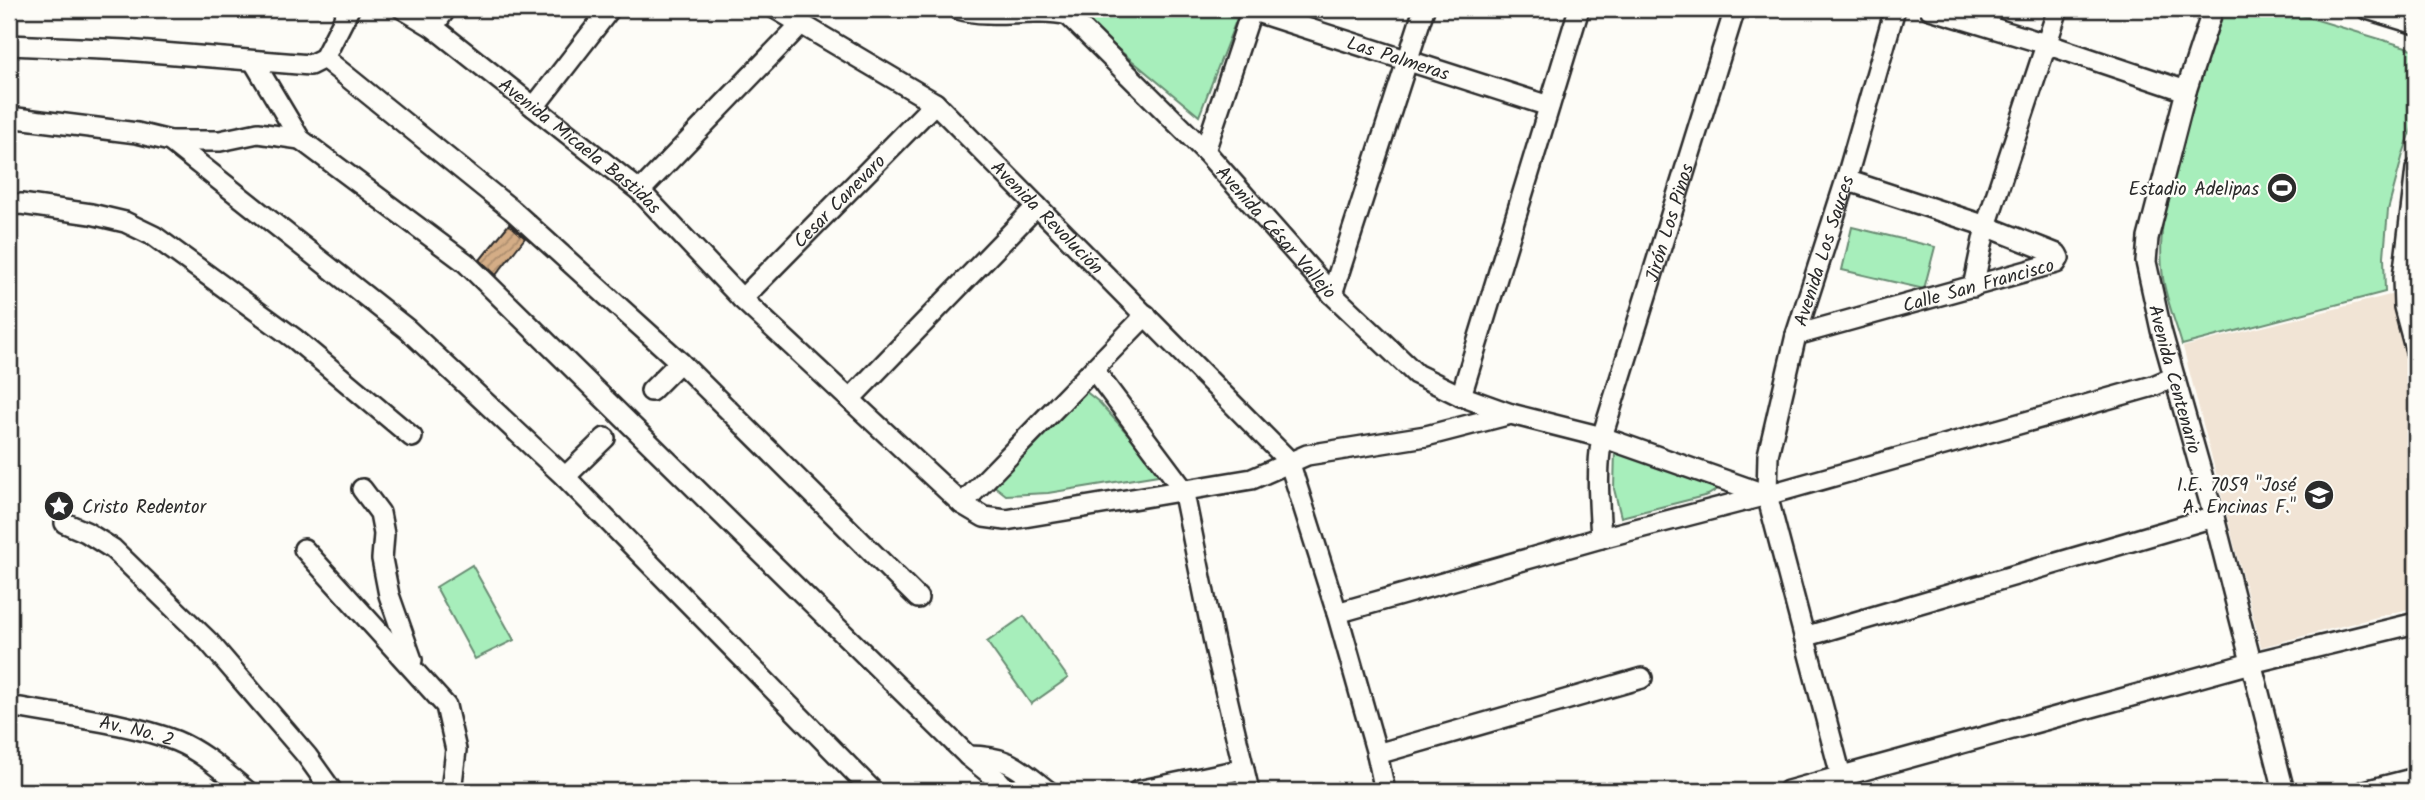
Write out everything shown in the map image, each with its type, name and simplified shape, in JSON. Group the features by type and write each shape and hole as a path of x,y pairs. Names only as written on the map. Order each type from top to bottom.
{"street":[{"path":"9,45 125,50 310,65 324,58 349,9"},
{"name":"Avenida Micaela Bastidas","path":"403,9 433,27 640,191 742,299 962,504 984,517 1006,520 1252,479 1307,455 1426,436 1511,414"},
{"path":"433,27 446,9"},
{"path":"534,107 610,9"},
{"name":"Avenida Revolución","path":"776,9 935,103 1289,461"},
{"path":"958,9 975,13 1069,12"},
{"path":"1205,151 1250,9"},
{"name":"Las Palmeras","path":"1250,9 1549,106"},
{"path":"1332,294 1424,9"},
{"path":"1461,396 1579,9"},
{"name":"Jirón Los Pinos","path":"1601,538 1597,490 1602,437 1735,9"},
{"name":"Avenida Los Sauces","path":"1843,784 1767,495 1768,455 1796,335 1846,180 1895,9"},
{"path":"1930,9 2186,91"},
{"path":"1973,287 1986,226 2058,9"},
{"name":"Avenida Centenario","path":"2213,9 2186,91 2148,238 2146,262 2284,791"},
{"path":"2367,9 2416,24"},
{"name":"Avenida César Vallejo","path":"1069,12 1205,151 1332,294 1416,374 1461,396 1511,414 1602,437 1767,495"},
{"path":"640,191 801,24"},
{"path":"324,58 512,210 680,362 918,598"},
{"path":"254,62 300,139 466,263 968,756 1008,791"},
{"name":"Cesar Canevaro","path":"742,299 935,103"},
{"path":"9,117 137,133 170,141 220,141 258,133 300,139"},
{"path":"170,141 405,327 565,477 873,791"},
{"path":"2416,173 2403,278 2404,307 2416,352"},
{"name":"Calle San Francisco","path":"1796,335 2056,263 2059,258 2057,254 1986,226 1846,180"},
{"path":"9,205 21,204 91,214 125,222 154,236 295,340 412,437"},
{"path":"850,399 1037,206"},
{"path":"962,504 1146,315"},
{"path":"651,391 680,362"},
{"path":"1094,370 1183,489 1249,791"},
{"path":"1337,613 1601,538 1767,495 2152,386 2174,377"},
{"path":"565,477 605,438"},
{"path":"1289,461 1337,613 1385,791"},
{"path":"362,489 380,513 384,534 382,559 389,595 416,671"},
{"path":"1804,636 2214,517"},
{"path":"65,523 113,549 209,642 307,756 332,791"},
{"path":"303,549 446,706 456,750 451,791"},
{"path":"1788,791 1843,784 2251,663 2416,623"},
{"path":"1377,754 1642,678"},
{"name":"Av. No. 2","path":"9,708 21,708 177,741 208,759 247,791"},
{"path":"968,756 992,756 1013,765 1048,791"},
{"path":"1138,791 1244,769"},
{"path":"2365,791 2416,778"}],"shaded area":[{"name":"I.E. 7059 \"José A. Encinas F.\"","path":"2394,294 2416,384 2416,607 2261,647 2183,347"}],"green space":[{"path":"1086,9 1209,9 1237,18 1199,116 1089,25 1085,18"},
{"name":"Estadio Adelipas","path":"2225,9 2281,9 2416,50 2416,117 2388,210 2384,256 2385,292 2182,345 2163,278 2161,246 2164,213 2180,142"},
{"path":"1852,227 1935,247 1924,289 1842,270"},
{"path":"1085,391 1099,402 1164,474 1048,493 1006,495 993,485"},
{"path":"1615,449 1714,483 1718,489 1708,495 1621,517 1614,489"},
{"path":"472,565 514,640 475,659 436,587"},
{"path":"1024,616 1068,678 1031,704 987,642"}],"building":[{"path":"509,224 525,238 496,275 480,260"}],"place":[{"name":"Estadio Adelipas","path":"2282,188"},
{"name":"I.E. 7059 \"José A. Encinas F.\"","path":"2319,495"},
{"name":"Cristo Redentor","path":"59,506"}]}
